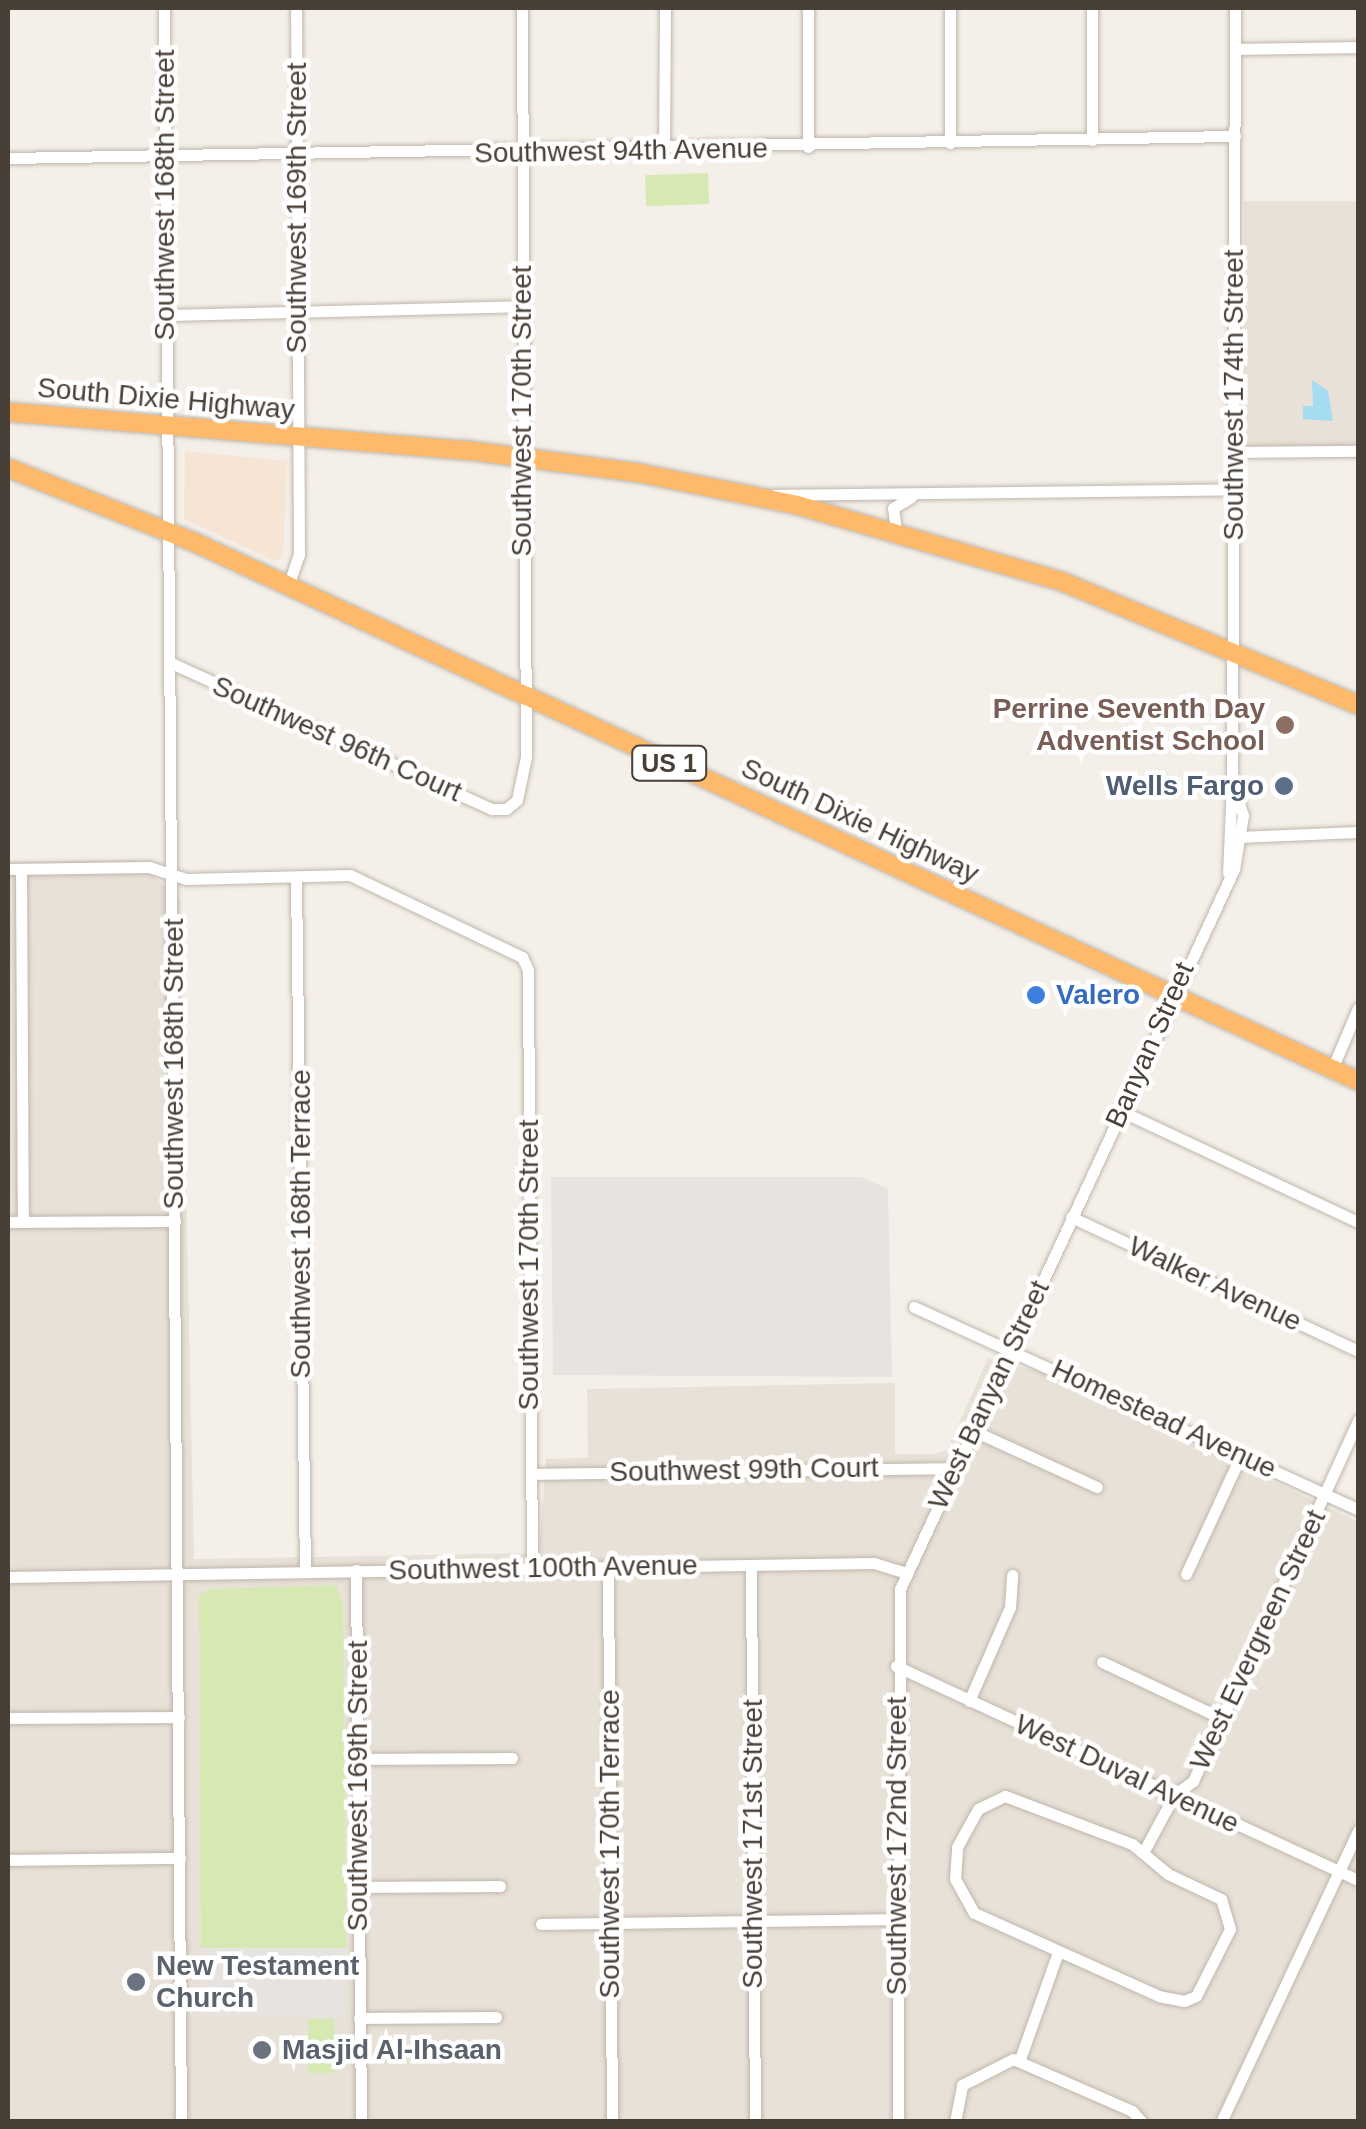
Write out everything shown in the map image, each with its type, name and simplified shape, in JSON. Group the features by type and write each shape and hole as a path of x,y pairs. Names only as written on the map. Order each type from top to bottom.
{"highway":[{"name":"South Dixie Highway","path":"8,412 166,430 523,457 754,496 896,531 1063,582 1233,649 1358,705"},
{"name":"South Dixie Highway","path":"8,468 166,530 1358,1081"}],"street":[{"name":"Southwest 168th Street","path":"164,8 181,2122"},
{"name":"Southwest 169th Street","path":"288,586 298,560 296,8"},
{"name":"Southwest 170th Street","path":"506,809 517,800 526,757 522,8"},
{"path":"664,150 665,8"},
{"path":"808,8 808,147"},
{"path":"950,8 950,143"},
{"path":"1092,8 1092,140"},
{"name":"Southwest 174th Street","path":"1232,783 1235,8"},
{"path":"1235,49 1358,46"},
{"name":"Southwest 94th Avenue","path":"8,158 664,150 1235,136"},
{"path":"165,315 523,306"},
{"path":"1234,452 1358,451"},
{"path":"754,496 1234,489"},
{"path":"896,531 893,508 918,494"},
{"name":"Southwest 96th Court","path":"169,662 485,806 506,809"},
{"name":"Banyan Street","path":"1071,1217 1242,836 1242,804 1232,783"},
{"name":"Banyan Street","path":"1228,873 1226,838 1232,783"},
{"path":"1226,838 1358,832"},
{"path":"24,1222 14,869 150,867 173,875 296,878"},
{"name":"Southwest 170th Street","path":"296,878 365,880 513,949 526,964 532,1566"},
{"name":"Southwest 168th Terrace","path":"296,878 305,1571"},
{"path":"1332,1069 1358,1008"},
{"path":"1121,1111 1358,1222"},
{"name":"West Banyan Street","path":"907,1573 1071,1217"},
{"name":"Walker Avenue","path":"1071,1217 1358,1351"},
{"path":"8,1222 175,1221"},
{"name":"Homestead Avenue","path":"914,1307 1358,1509"},
{"name":"West Evergreen Street","path":"1144,1851 1174,1795 1193,1781 1358,1422"},
{"path":"974,1431 1097,1487"},
{"path":"1186,1574 1242,1455"},
{"name":"Southwest 99th Court","path":"531,1474 957,1468"},
{"name":"Southwest 100th Avenue","path":"8,1577 874,1563 907,1573"},
{"name":"Southwest 170th Terrace","path":"608,1566 612,2122"},
{"name":"Southwest 171st Street","path":"751,1566 755,2122"},
{"name":"Southwest 169th Street","path":"356,1570 360,2122"},
{"name":"Southwest 172nd Street","path":"898,2122 896,1666 898,1600 907,1573"},
{"path":"968,1701 1010,1607 1012,1575"},
{"path":"1102,1662 1223,1719"},
{"name":"West Duval Avenue","path":"896,1666 1358,1880"},
{"path":"8,1718 179,1717"},
{"path":"357,1759 512,1758"},
{"path":"1013,1796 1144,1851 1168,1874 1222,1899 1231,1914 1226,1943 1201,1991 1188,2000 1166,1999 1058,1952 984,1921 964,1901 955,1857 970,1818 986,1803 1013,1796"},
{"path":"1221,2122 1358,1831"},
{"path":"8,1860 180,1858"},
{"path":"358,1888 500,1886"},
{"path":"541,1924 898,1919"},
{"path":"1020,2060 1058,1952"},
{"path":"360,2018 496,2017"},
{"path":"954,2122 962,2085 992,2066 1020,2060 1142,2122"}],"shaded area":[{"path":"1244,201 1358,201 1358,458 1244,458"},
{"path":"185,451 287,461 283,557 275,561 184,519"},
{"path":"136,860 180,900 194,1559 539,1553 546,1459 588,1458 587,1389 895,1383 895,1454 935,1454 947,1450 988,1358 1047,1374 1358,1522 1358,2121 8,2121 8,862"},
{"path":"551,1177 861,1177 888,1189 892,1377 553,1375"},
{"path":"201,1948 346,1948 346,2017 201,2017"}],"green space":[{"path":"708,173 709,204 646,206 645,175"},
{"path":"336,1585 343,1604 346,1948 201,1948 199,1595 212,1589"},
{"path":"308,2019 334,2019 334,2073 308,2073"}],"water":[{"path":"1312,380 1328,391 1333,421 1303,419 1303,406 1313,406"}],"place":[{"name":"Perrine Seventh Day Adventist School","path":"1285,725"},
{"name":"Wells Fargo","path":"1284,786"},
{"name":"Valero","path":"1036,995"},
{"name":"New Testament Church","path":"136,1982"},
{"name":"Masjid Al-Ihsaan","path":"262,2050"}]}
